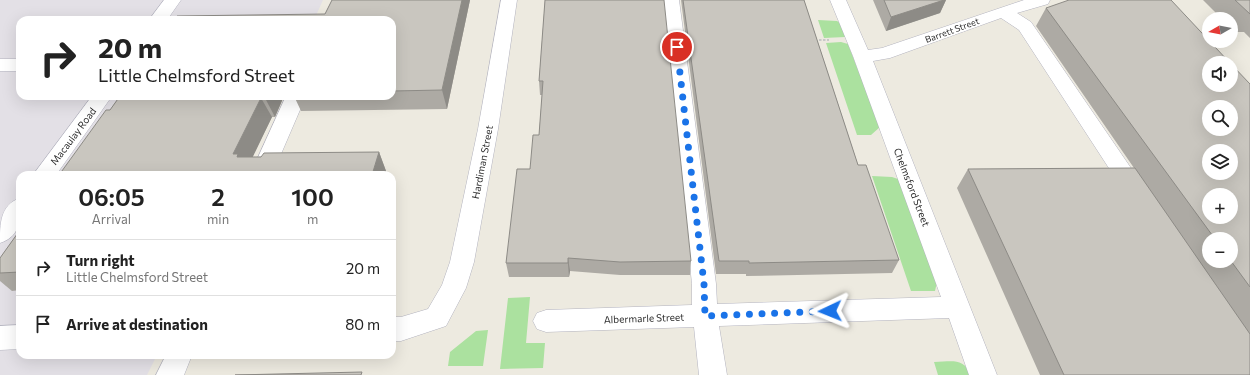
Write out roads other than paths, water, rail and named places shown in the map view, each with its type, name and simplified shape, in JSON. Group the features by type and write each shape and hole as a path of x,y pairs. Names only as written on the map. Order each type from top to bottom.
{"street":[{"path":"161,16 173,0"},
{"name":"Hardiman Street","path":"396,329 401,329 437,318 454,288 462,262 488,129 509,0"},
{"path":"671,0 704,284 705,316 712,375"},
{"name":"Chelmsford Street","path":"838,0 862,56 983,375"},
{"name":"Barrett Street","path":"862,56 884,54 1003,12 1042,0"},
{"path":"1003,12 1025,26 1148,209"},
{"path":"0,65 16,65"},
{"name":"Macaulay Road","path":"47,171 99,100"},
{"path":"263,171 294,100"},
{"path":"0,234 16,212"},
{"name":"Albermarle Street","path":"546,321 957,307"},
{"path":"0,338 16,337"},
{"path":"170,375 177,359"}]}
